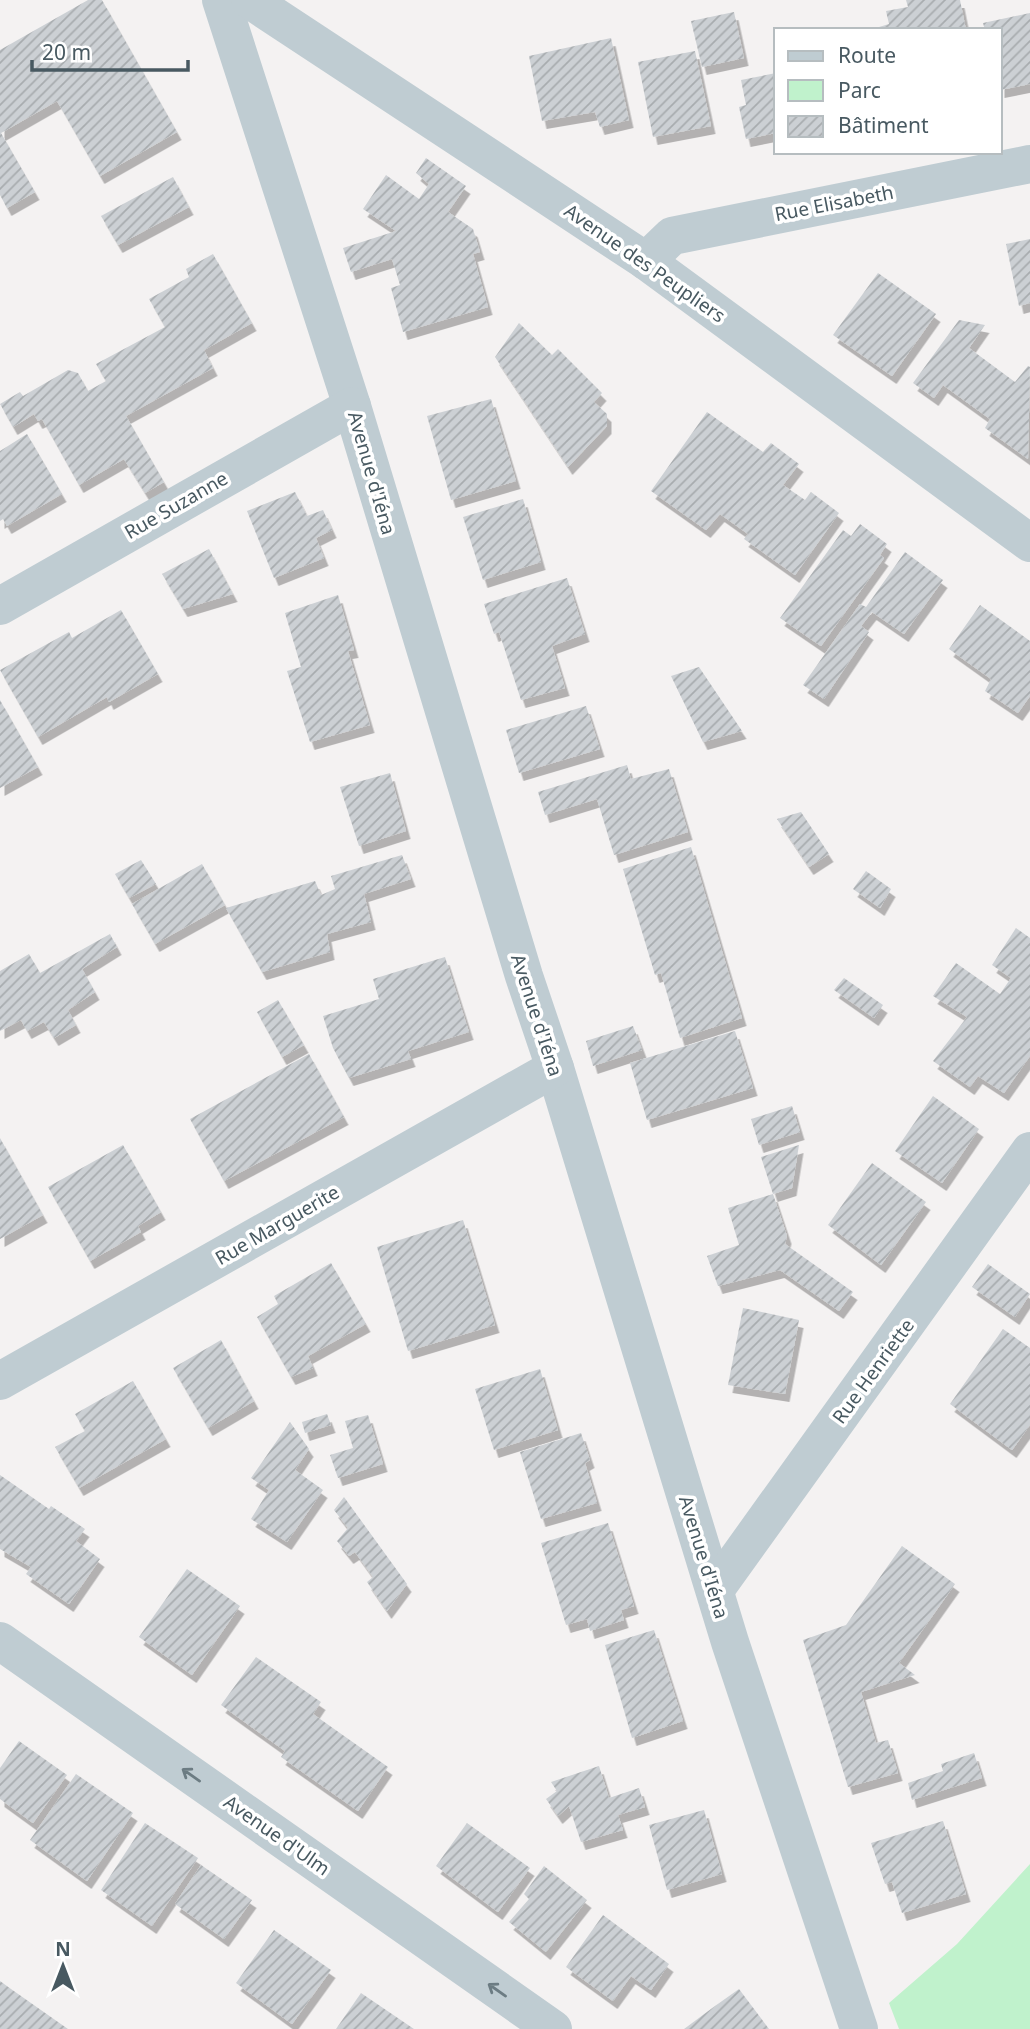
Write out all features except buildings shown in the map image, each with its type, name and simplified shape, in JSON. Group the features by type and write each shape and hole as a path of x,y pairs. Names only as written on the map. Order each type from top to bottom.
{"street":[{"name":"Avenue d'Iéna","path":"221,0 352,406 520,963 555,1068 734,1655 859,2029"},
{"name":"Avenue des Peupliers","path":"250,0 646,261 1030,542"},
{"name":"Rue Elisabeth","path":"646,261 672,236 1030,164"},
{"name":"Rue Suzanne","path":"0,606 352,406"},
{"name":"Rue Marguerite","path":"0,1381 555,1068"},
{"name":"Rue Henriette","path":"715,1590 1030,1151"},
{"name":"Avenue d'Ulm","path":"0,1641 553,2029"}],"green space":[{"path":"1030,1864 1030,2029 899,2029 889,2003 957,1944"}]}
